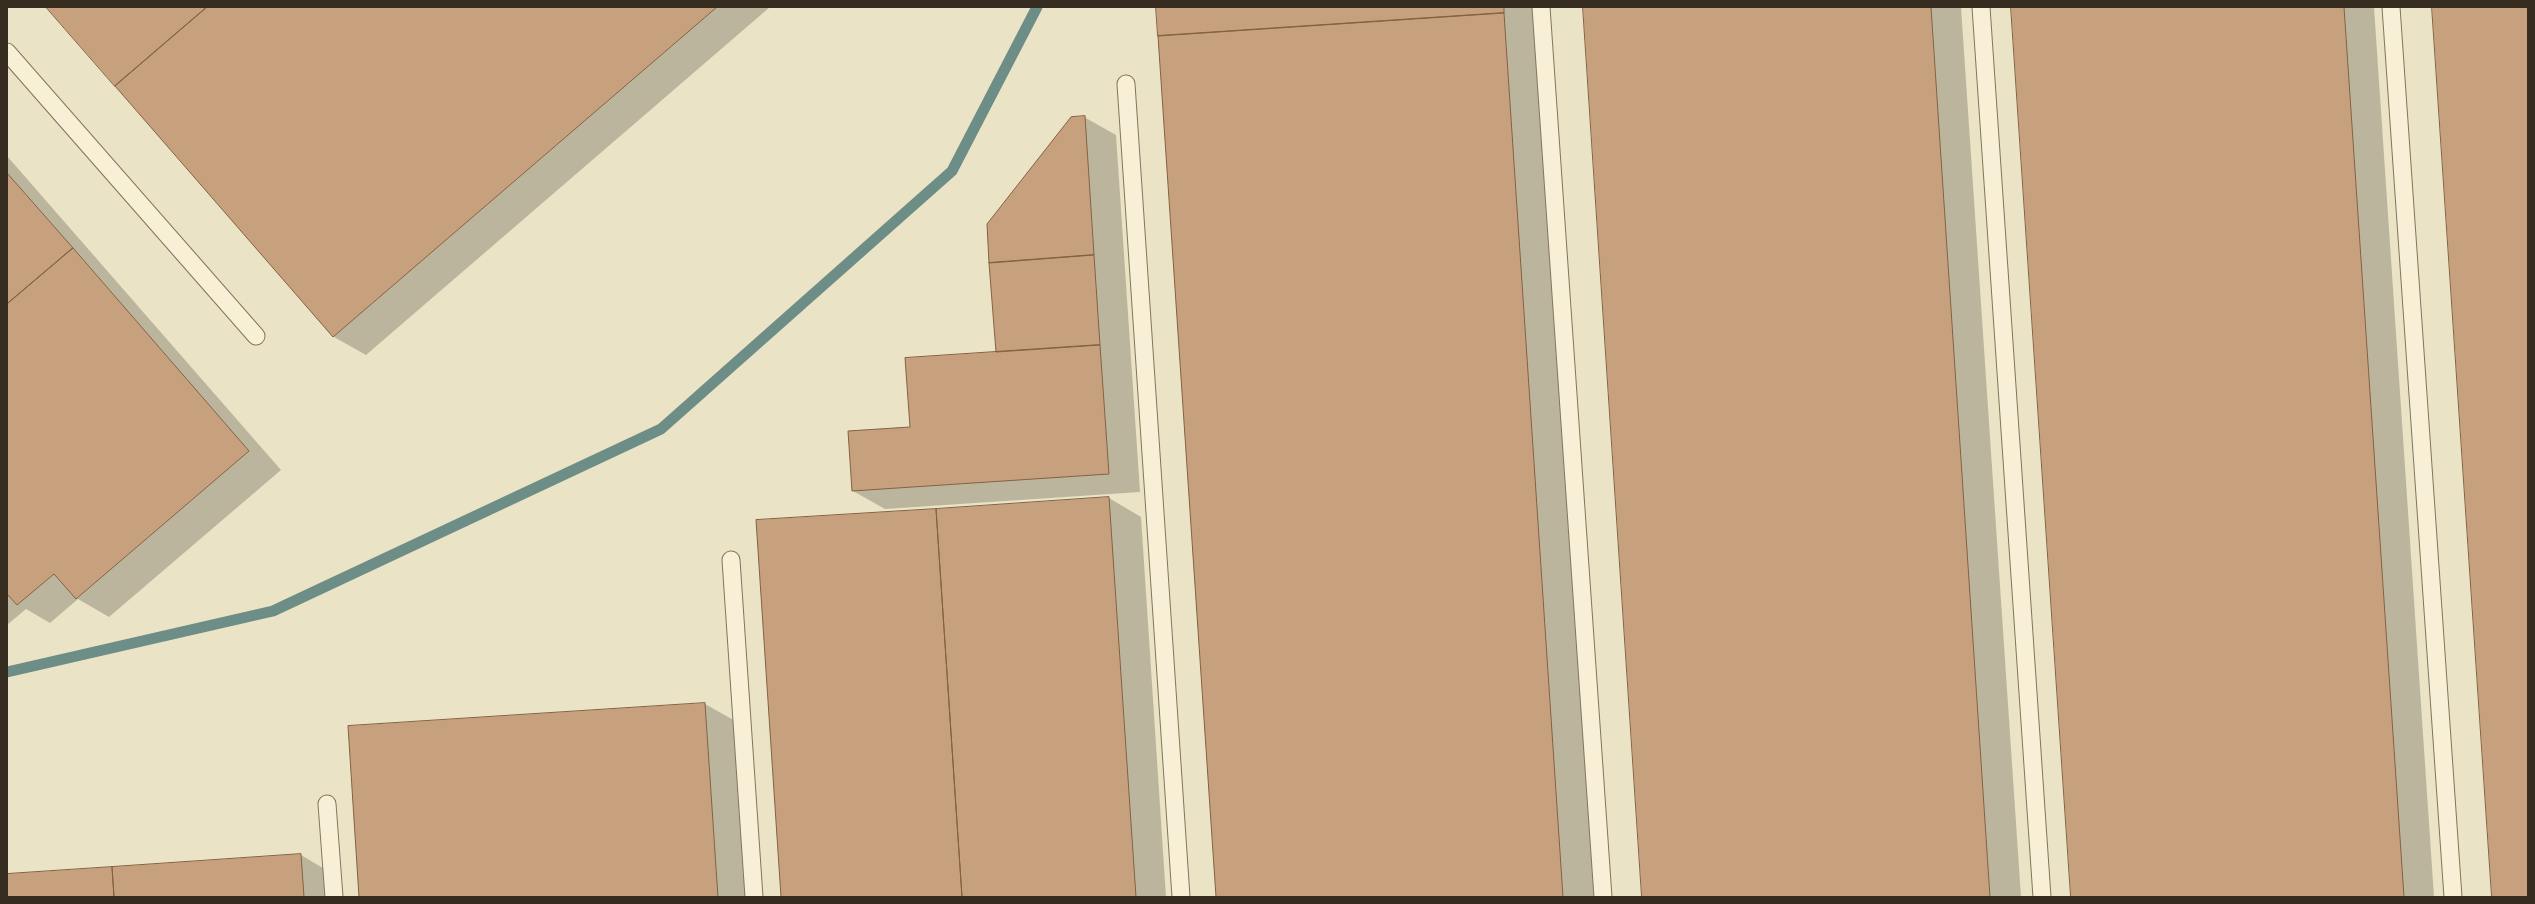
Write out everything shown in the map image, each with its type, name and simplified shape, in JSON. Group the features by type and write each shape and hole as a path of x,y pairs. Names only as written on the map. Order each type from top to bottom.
{"lane":[{"path":"1541,7 1603,897"},
{"path":"1981,7 2042,897"},
{"path":"2392,7 2453,897"},
{"path":"7,52 256,336"},
{"path":"1126,84 1181,897"},
{"path":"730,560 754,897"},
{"path":"327,804 334,897"}],"building":[{"path":"46,7 207,7 115,86"},
{"path":"207,7 717,7 333,337 115,86"},
{"path":"1156,7 1504,7 1504,13 1158,36"},
{"path":"1583,7 1931,7 1990,897 1642,897"},
{"path":"2011,7 2344,7 2404,897 2071,897"},
{"path":"2432,7 2528,7 2528,897 2492,897"},
{"path":"1504,13 1563,897 1216,897 1158,36"},
{"path":"1085,116 1094,255 989,263 987,224 1071,117"},
{"path":"7,173 73,248 7,304"},
{"path":"73,248 249,451 76,599 54,574 17,605 7,594 7,304"},
{"path":"1094,255 1100,345 996,352 989,263"},
{"path":"1100,345 1109,474 852,491 848,431 910,427 905,358"},
{"path":"1109,497 1136,897 962,897 936,509"},
{"path":"936,509 962,897 781,897 756,520"},
{"path":"705,703 718,897 359,897 348,726"},
{"path":"301,854 304,897 114,897 112,867"},
{"path":"112,867 114,897 7,897 7,874"}],"waterway":[{"path":"7,672 273,611 661,429 952,171 1037,7"}]}
